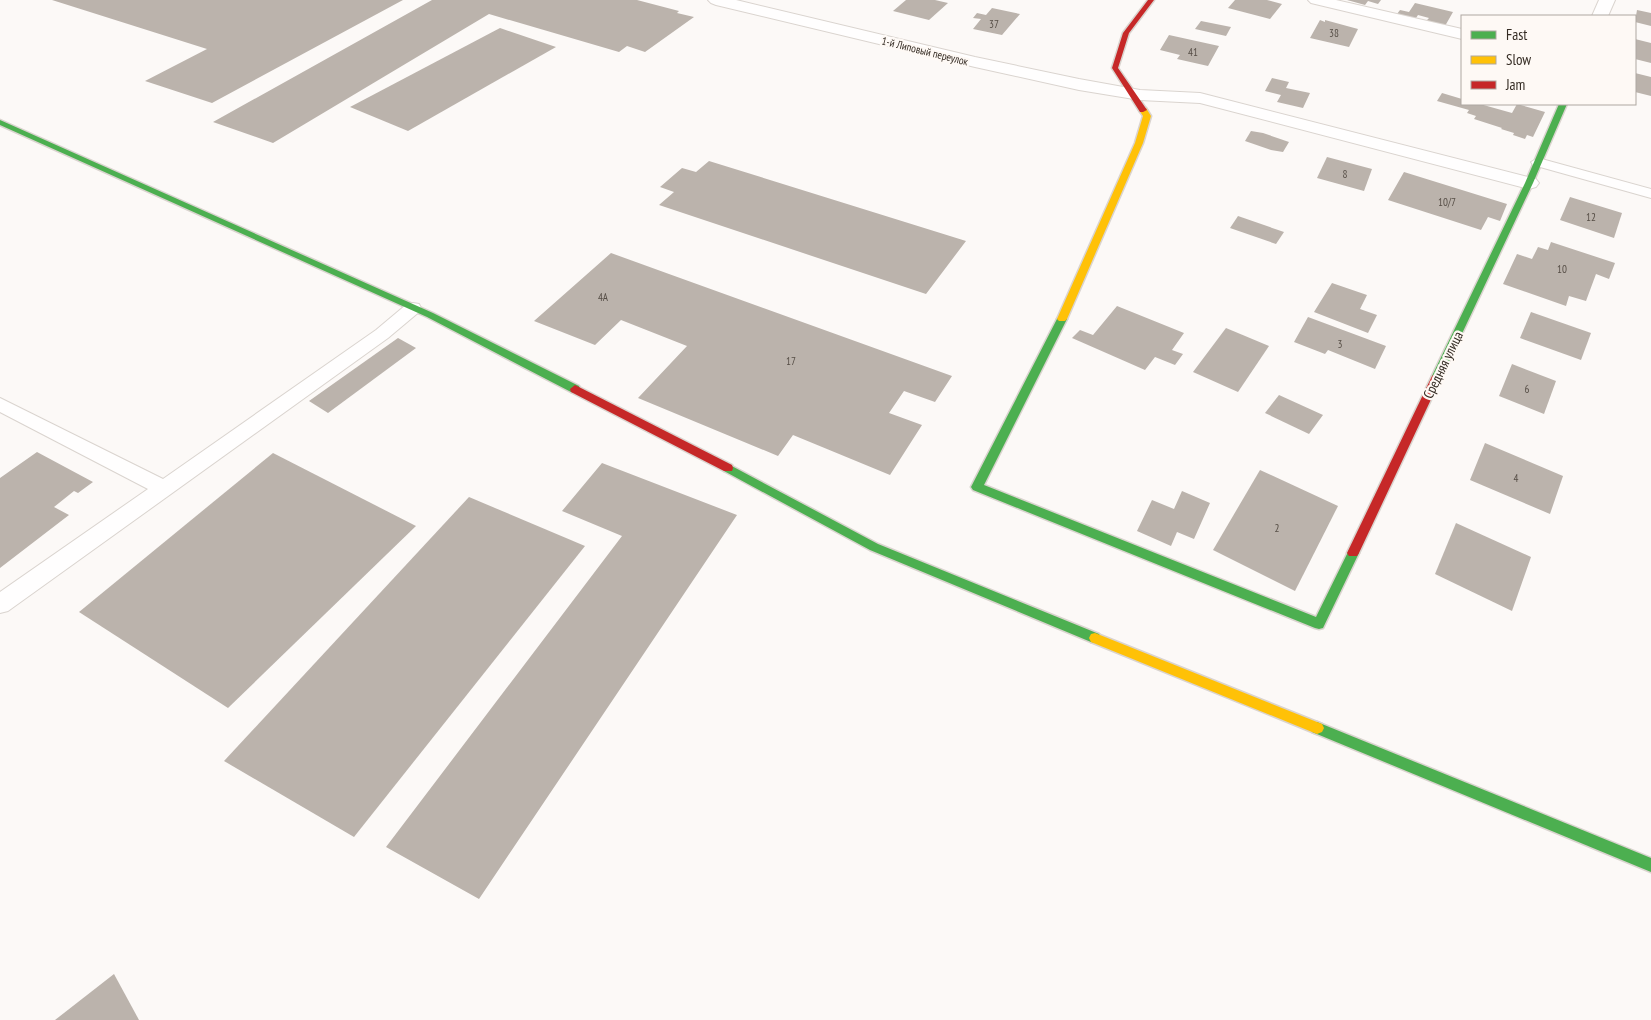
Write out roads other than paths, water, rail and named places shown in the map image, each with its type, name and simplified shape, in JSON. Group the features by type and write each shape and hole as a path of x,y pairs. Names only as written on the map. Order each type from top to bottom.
{"street":[{"name":"1-й Липовый переулок","path":"716,0 982,65 1134,95 1178,95 1200,98 1529,183"},
{"path":"1134,95 1115,68 1126,33 1151,0"},
{"path":"1316,0 1461,34"},
{"path":"1600,15 1607,0"},
{"name":"Средняя улица","path":"1134,95 1148,116 1139,143 1062,319 977,487 1319,624 1529,183 1563,105"},
{"path":"0,122 414,308 757,483 874,547 1651,865"}],"lane":[{"path":"1538,162 1651,194"},
{"path":"0,604 382,334 414,308"},
{"path":"0,404 163,488"}]}
